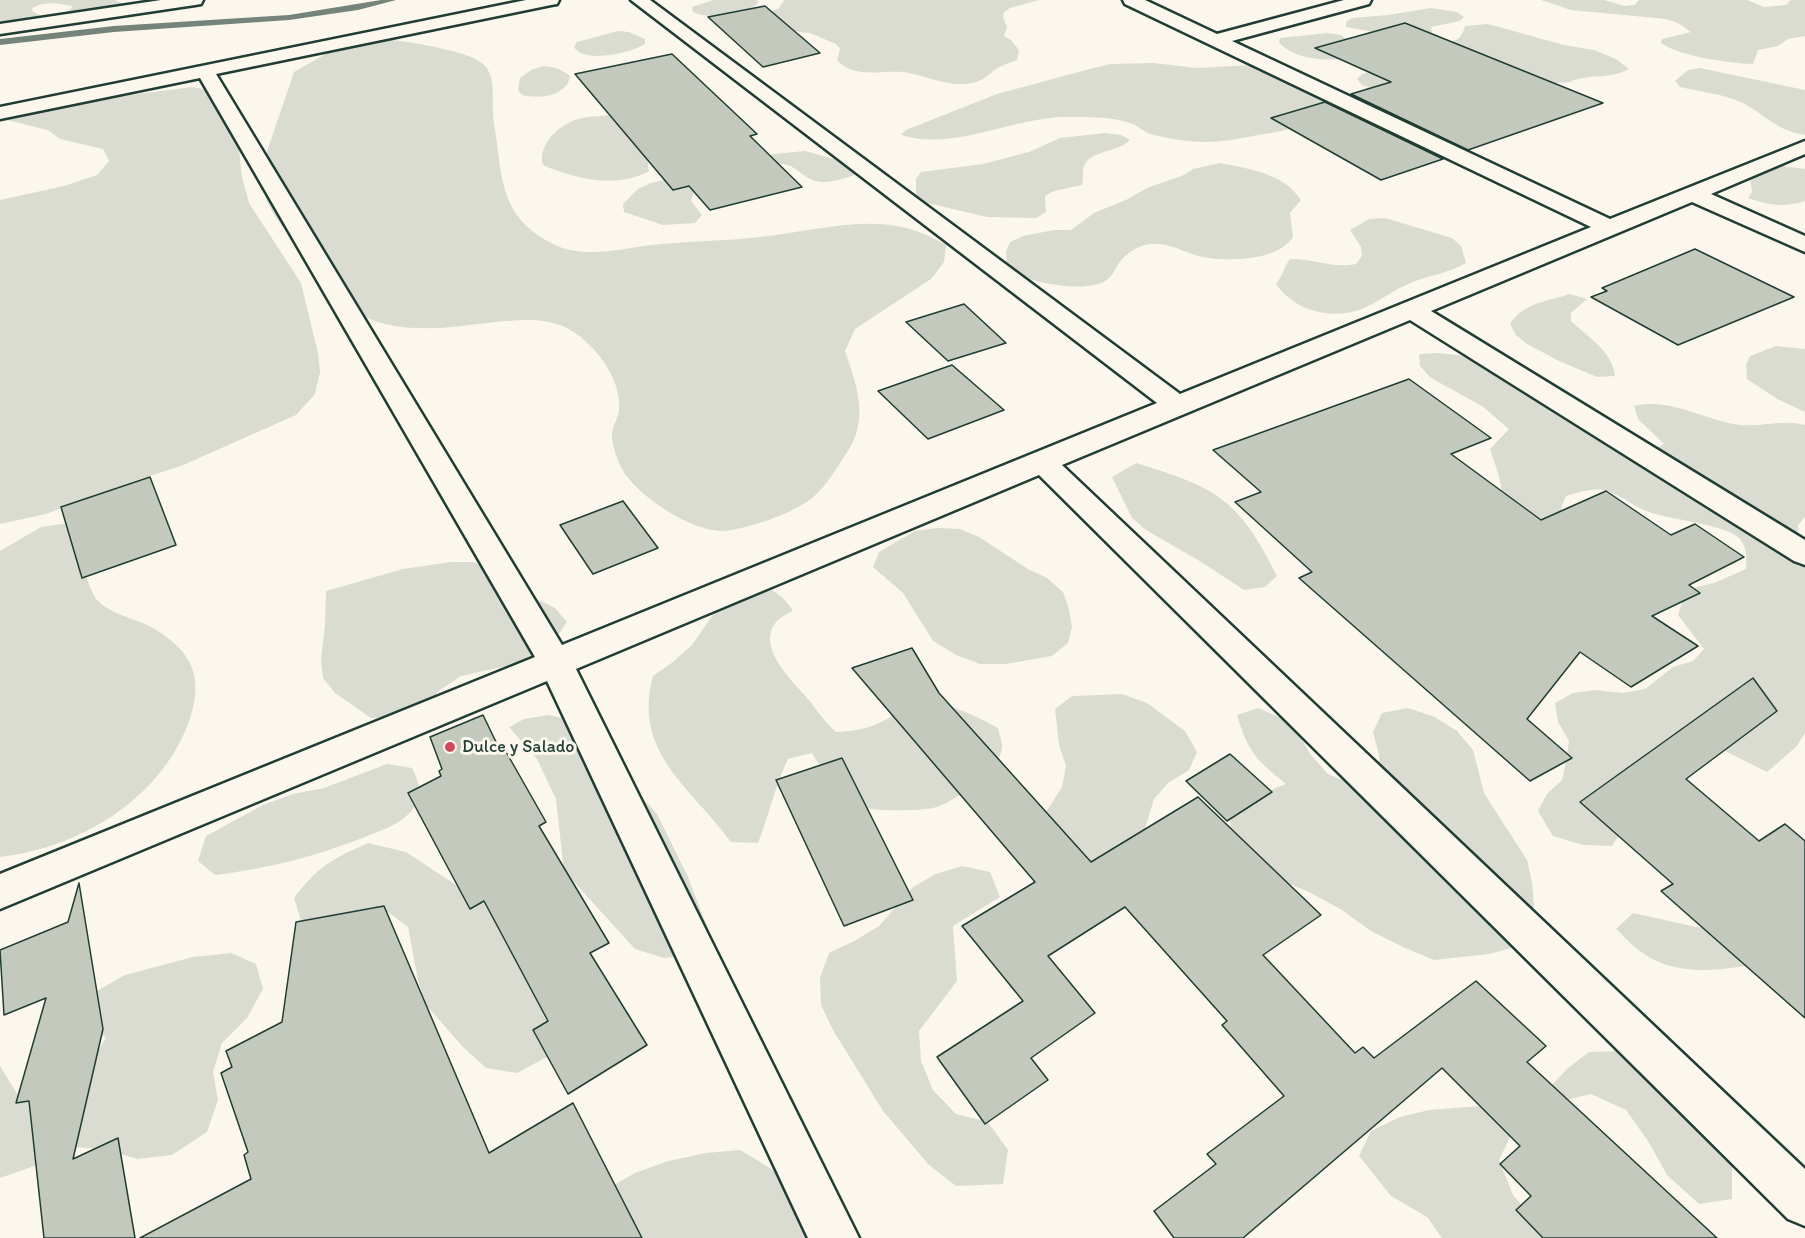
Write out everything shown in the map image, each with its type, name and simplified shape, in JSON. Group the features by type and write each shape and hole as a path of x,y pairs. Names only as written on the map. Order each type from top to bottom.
{"street":[{"path":"0,29 195,0"},
{"path":"0,113 551,0"},
{"path":"639,0 1177,405"},
{"path":"1131,0 1609,226"},
{"path":"1215,40 1363,0"},
{"path":"205,71 555,662 834,1238"},
{"path":"0,892 1805,147"},
{"path":"1691,193 1805,245"},
{"path":"1410,309 1805,554"},
{"path":"1041,461 1805,1202"}],"shaded area":[{"path":"0,0 115,0 123,4 120,8 64,16 73,6 42,4 32,8 33,12 40,15 37,19 0,24"},
{"path":"713,0 756,0 759,2 746,11 727,15 708,16 693,12 692,7"},
{"path":"784,0 1039,0 1010,8 1004,12 1003,17 1007,27 1004,36 1011,40 1019,50 1017,60 998,68 979,81 957,84 904,72 852,70 837,60 840,49 836,44 810,33 775,29 759,15 778,9"},
{"path":"1541,0 1604,0 1624,6 1635,5 1639,0 1747,0 1764,7 1786,5 1791,0 1805,0 1805,36 1788,39 1778,46 1758,50 1753,64 1719,61 1680,52 1661,43 1662,39 1691,32 1678,23 1666,19 1571,10"},
{"path":"1431,8 1457,12 1464,17 1460,21 1431,27 1433,37 1439,39 1457,40 1465,26 1488,24 1564,45 1594,50 1616,59 1629,69 1615,74 1570,82 1386,94 1362,85 1357,79 1362,74 1375,71 1385,34 1346,27 1346,22 1352,18"},
{"path":"618,31 629,32 645,39 645,44 629,51 597,56 579,52 574,47 577,42"},
{"path":"1327,33 1341,35 1348,40 1340,59 1300,55 1279,43 1280,38"},
{"path":"383,39 450,50 476,59 483,64 490,74 493,120 501,175 510,202 516,214 526,225 538,235 564,249 602,252 665,244 760,237 855,224 900,227 923,233 946,245 944,262 931,279 855,329 845,351 857,390 858,428 846,454 816,495 792,510 744,527 723,531 696,526 652,501 622,469 612,437 619,410 616,386 604,362 586,341 575,333 557,324 530,320 443,328 389,325 356,312 343,301 272,211 263,190 262,166 294,72 331,51"},
{"path":"1154,63 1197,68 1253,65 1332,103 1329,108 1288,129 1215,142 1167,138 1150,134 1133,124 1122,121 1088,117 1042,119 982,133 941,139 921,139 901,135 906,130 997,94 1110,64"},
{"path":"543,66 558,69 570,76 568,83 551,95 536,97 522,95 518,90 520,78 531,70"},
{"path":"1700,68 1805,90 1805,135 1786,130 1736,100 1680,87 1675,81 1688,70"},
{"path":"192,87 214,91 238,141 242,177 249,203 301,283 318,353 320,372 315,394 296,415 181,466 46,514 0,524 0,200 64,186 97,175 109,161 103,149 60,139 48,130 7,120 13,108 73,98 100,99"},
{"path":"615,115 642,124 649,171 624,180 610,181 582,178 543,165 542,157 547,142 559,129 582,118"},
{"path":"1105,133 1121,135 1130,140 1087,161 1083,168 1082,185 1054,191 1045,196 1046,212 1036,218 987,217 923,202 916,195 916,179 921,172 983,164 1029,152 1060,138"},
{"path":"805,151 845,162 854,168 854,175 819,182 788,165 765,165 702,186 693,194 691,201 702,215 695,223 663,225 624,212 623,204 638,189 651,183 774,154"},
{"path":"1220,163 1276,178 1294,191 1301,200 1290,213 1293,237 1285,245 1263,256 1222,259 1198,256 1162,244 1146,245 1125,256 1109,278 1088,286 1074,287 1043,283 1007,270 1006,251 1010,242 1023,236 1054,230 1071,230 1094,213 1128,199 1147,188 1184,175 1193,169"},
{"path":"1782,166 1805,169 1805,201 1776,205 1748,198 1752,192 1750,178 1753,168"},
{"path":"1385,218 1452,238 1461,246 1466,263 1406,285 1366,307 1348,313 1324,313 1302,306 1292,300 1276,284 1290,259 1339,265 1356,264 1362,256 1361,247 1350,230 1369,219"},
{"path":"1569,294 1587,299 1571,313 1571,321 1605,352 1615,376 1597,377 1559,361 1527,344 1516,335 1510,324 1522,311 1536,304"},
{"path":"1776,346 1805,349 1805,412 1779,400 1747,379 1746,365 1750,356"},
{"path":"1437,353 1479,360 1652,451 1664,444 1638,419 1634,406 1661,404 1740,425 1797,423 1805,425 1805,517 1798,525 1798,538 1805,556 1805,733 1796,747 1767,772 1711,744 1623,829 1612,846 1583,845 1553,836 1538,811 1547,794 1562,780 1566,761 1569,741 1558,722 1555,703 1573,693 1596,690 1622,693 1645,689 1673,667 1693,661 1704,649 1678,615 1683,600 1693,588 1714,583 1746,569 1745,549 1742,541 1732,533 1649,512 1603,490 1584,491 1566,496 1561,508 1576,521 1664,575 1504,504 1499,476 1490,449 1509,429 1482,406 1431,378 1420,366 1419,354"},
{"path":"1136,463 1187,480 1222,500 1250,529 1277,576 1265,587 1244,590 1146,530 1132,518 1112,477"},
{"path":"69,523 97,600 113,611 157,630 169,638 187,658 195,682 193,708 175,751 158,776 113,816 59,843 30,852 0,857 0,551 41,527"},
{"path":"937,528 960,529 979,537 1028,569 1047,578 1063,592 1072,627 1068,643 1052,656 1006,664 980,664 956,655 933,641 903,593 873,567 879,552 915,531"},
{"path":"451,562 473,562 491,570 534,598 555,608 567,622 556,638 537,654 511,665 461,676 440,690 422,708 399,717 371,718 335,693 323,678 321,660 326,591 403,569"},
{"path":"766,586 782,597 793,610 777,621 771,631 770,642 773,653 786,674 836,732 873,726 888,719 902,708 917,704 941,704 953,707 998,728 1002,742 1000,755 986,774 952,800 933,808 872,809 850,802 831,782 812,753 788,759 758,843 731,842 669,767 658,748 651,727 649,703 653,676 692,645 717,609"},
{"path":"1122,694 1147,703 1185,731 1197,752 1189,770 1168,783 1154,799 1141,842 1120,885 1036,828 1062,787 1066,766 1059,745 1055,709 1072,696"},
{"path":"1258,708 1281,718 1299,735 1311,755 1328,774 1356,786 1380,777 1379,755 1373,732 1382,713 1408,708 1435,717 1457,731 1473,750 1484,793 1527,860 1534,905 1530,928 1515,947 1489,954 1434,960 1371,931 1342,910 1309,892 1249,867 1234,845 1230,821 1256,799 1286,784 1255,755 1241,728 1237,715"},
{"path":"549,715 571,720 657,814 688,877 708,929 693,955 664,958 635,949 564,871 556,799 537,759 509,727 524,719"},
{"path":"387,764 412,768 419,787 419,796 411,812 393,825 328,850 254,869 215,875 198,861 206,836 263,805 293,794 324,788"},
{"path":"368,843 406,852 465,891 489,899 558,1028 547,1057 517,1073 486,1068 463,1047 426,1005 418,980 408,927 388,912 357,920 301,921 294,898 303,887 326,864"},
{"path":"962,866 990,872 1000,897 953,926 957,981 919,1031 921,1061 933,1090 956,1114 988,1122 1008,1150 1003,1184 956,1186 929,1165 883,1111 833,1030 821,1005 820,978 829,953 879,926 913,887 936,874"},
{"path":"1633,913 1696,927 1726,929 1766,962 1734,968 1701,970 1669,966 1640,951 1616,929"},
{"path":"231,953 256,964 263,989 247,1018 222,1043 213,1072 218,1100 207,1132 172,1155 137,1159 108,1150 75,1147 37,1165 0,1178 0,1066 18,1095 87,1068 106,1038 87,1021 95,992 125,975 193,957"},
{"path":"1619,1051 1715,1131 1732,1166 1732,1199 1699,1204 1667,1175 1648,1141 1626,1110 1591,1094 1558,1102 1512,1133 1499,1160 1513,1195 1541,1227 1569,1238 1442,1238 1427,1217 1391,1196 1359,1156 1371,1131 1400,1117 1429,1110 1492,1105 1550,1087 1568,1068 1589,1052"},
{"path":"740,1150 799,1189 852,1238 505,1238 600,1193 635,1173 668,1161 706,1153"}],"building":[{"path":"765,6 820,53 763,67 708,17"},
{"path":"1405,23 1603,103 1468,150 1351,94 1391,82 1315,48"},
{"path":"672,54 757,134 750,136 802,187 710,210 689,186 673,190 575,74"},
{"path":"1325,102 1443,159 1381,180 1271,118"},
{"path":"1695,249 1794,297 1678,345 1591,297 1607,291 1602,288"},
{"path":"964,304 1006,343 948,361 906,322"},
{"path":"952,365 1004,410 928,439 878,391"},
{"path":"1409,379 1491,438 1451,454 1541,520 1606,491 1671,535 1695,524 1744,557 1689,585 1700,593 1652,616 1698,646 1631,687 1580,652 1527,719 1572,758 1530,781 1299,578 1312,572 1235,502 1261,492 1213,450"},
{"path":"150,477 176,545 82,578 61,507"},
{"path":"623,501 658,548 593,574 560,525"},
{"path":"912,648 939,693 1091,862 1198,797 1321,915 1263,955 1355,1053 1363,1047 1374,1058 1476,981 1546,1046 1527,1062 1717,1238 1543,1238 1516,1210 1531,1196 1500,1164 1520,1146 1442,1068 1243,1238 1174,1238 1154,1211 1216,1164 1207,1154 1284,1096 1222,1025 1227,1021 1125,907 1048,956 1095,1013 1031,1058 1048,1080 985,1124 937,1057 1023,1001 962,926 1035,882 852,668"},
{"path":"1753,678 1777,711 1686,779 1759,841 1785,824 1805,841 1805,1018 1661,891 1673,884 1580,802"},
{"path":"483,715 497,744 501,743 546,822 539,826 609,943 590,953 647,1045 568,1094 533,1030 548,1021 484,901 470,909 408,793 441,776 439,771 442,769 430,737"},
{"path":"1230,754 1272,792 1227,821 1186,781"},
{"path":"842,758 913,900 844,926 776,780"},
{"path":"79,883 103,1029 73,1159 118,1138 135,1238 44,1238 29,1101 16,1103 46,998 4,1015 0,950 68,922"},
{"path":"384,906 489,1153 573,1103 642,1238 140,1238 251,1179 244,1155 248,1152 221,1073 232,1067 226,1051 282,1022 296,922"}],"waterway":[{"path":"0,42 114,29 289,18 358,8 392,0"}],"place":[{"name":"Dulce y Salado","path":"450,747"}]}
